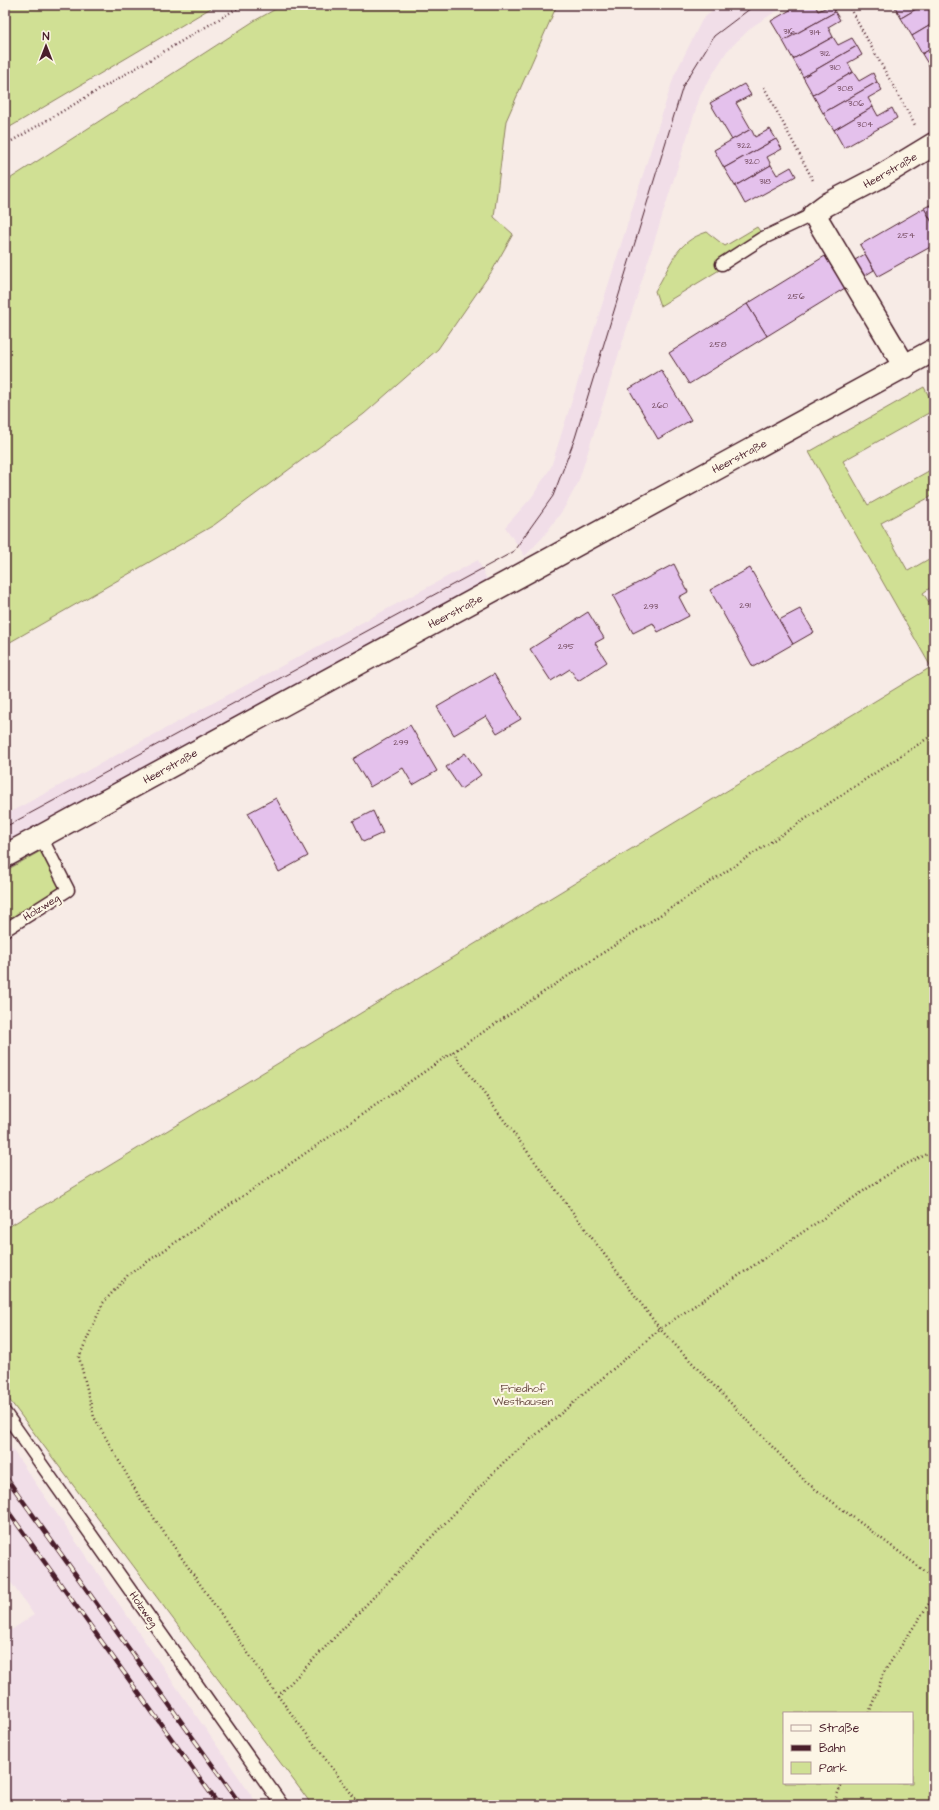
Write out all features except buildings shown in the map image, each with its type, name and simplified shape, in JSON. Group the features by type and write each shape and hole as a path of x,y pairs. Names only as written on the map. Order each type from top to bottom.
{"main road":[{"name":"Heerstraße","path":"820,210 878,178 931,146"},
{"path":"820,210 905,367"},
{"name":"Heerstraße","path":"5,856 934,350"}],"lane":[{"path":"722,264 761,239 820,210"},
{"name":"Holzweg","path":"5,930 68,890 41,837"},
{"name":"Holzweg","path":"5,1413 282,1805"}],"path":[{"path":"5,145 243,5"},
{"path":"848,5 931,146"},
{"path":"764,87 820,210"},
{"path":"360,1805 278,1696 140,1498 94,1417 79,1357 103,1303 128,1275 452,1052 934,734"},
{"path":"452,1052 660,1330 806,1482 934,1578"},
{"path":"278,1696 504,1462 660,1330 896,1169 934,1151"},
{"path":"869,1712 884,1672 934,1596"},
{"path":"833,1805 842,1784"}],"shaded area":[{"path":"718,5 786,5 753,26 727,51 701,93 578,483 563,510 543,537 525,556 505,527 532,497 551,467 674,76 702,20"},
{"path":"478,560 489,584 201,743 5,843 5,815"},
{"path":"5,1439 258,1805 5,1805 5,1634 34,1615 5,1574"}],"green space":[{"path":"5,5 216,5 5,130"},
{"path":"283,5 557,5 506,121 494,217 513,234 492,271 438,349 364,414 214,525 5,645 5,182 254,21"},
{"path":"757,227 767,241 660,306 655,291 675,255 688,242 696,236 707,232 725,246"},
{"name":"Friedhof Westhausen","path":"924,387 934,406 934,410 843,461 868,505 934,468 934,495 881,523 908,571 934,556 934,585 923,593 934,610 934,1805 312,1805 5,1394 5,1229 931,667 809,452"},
{"path":"46,848 68,890 5,930 5,871"}],"tram line":[{"path":"5,827 513,552 553,496 575,438 683,86 714,36 755,5"}],"railway":[{"path":"5,1476 241,1805"},
{"path":"5,1507 219,1805"}]}
